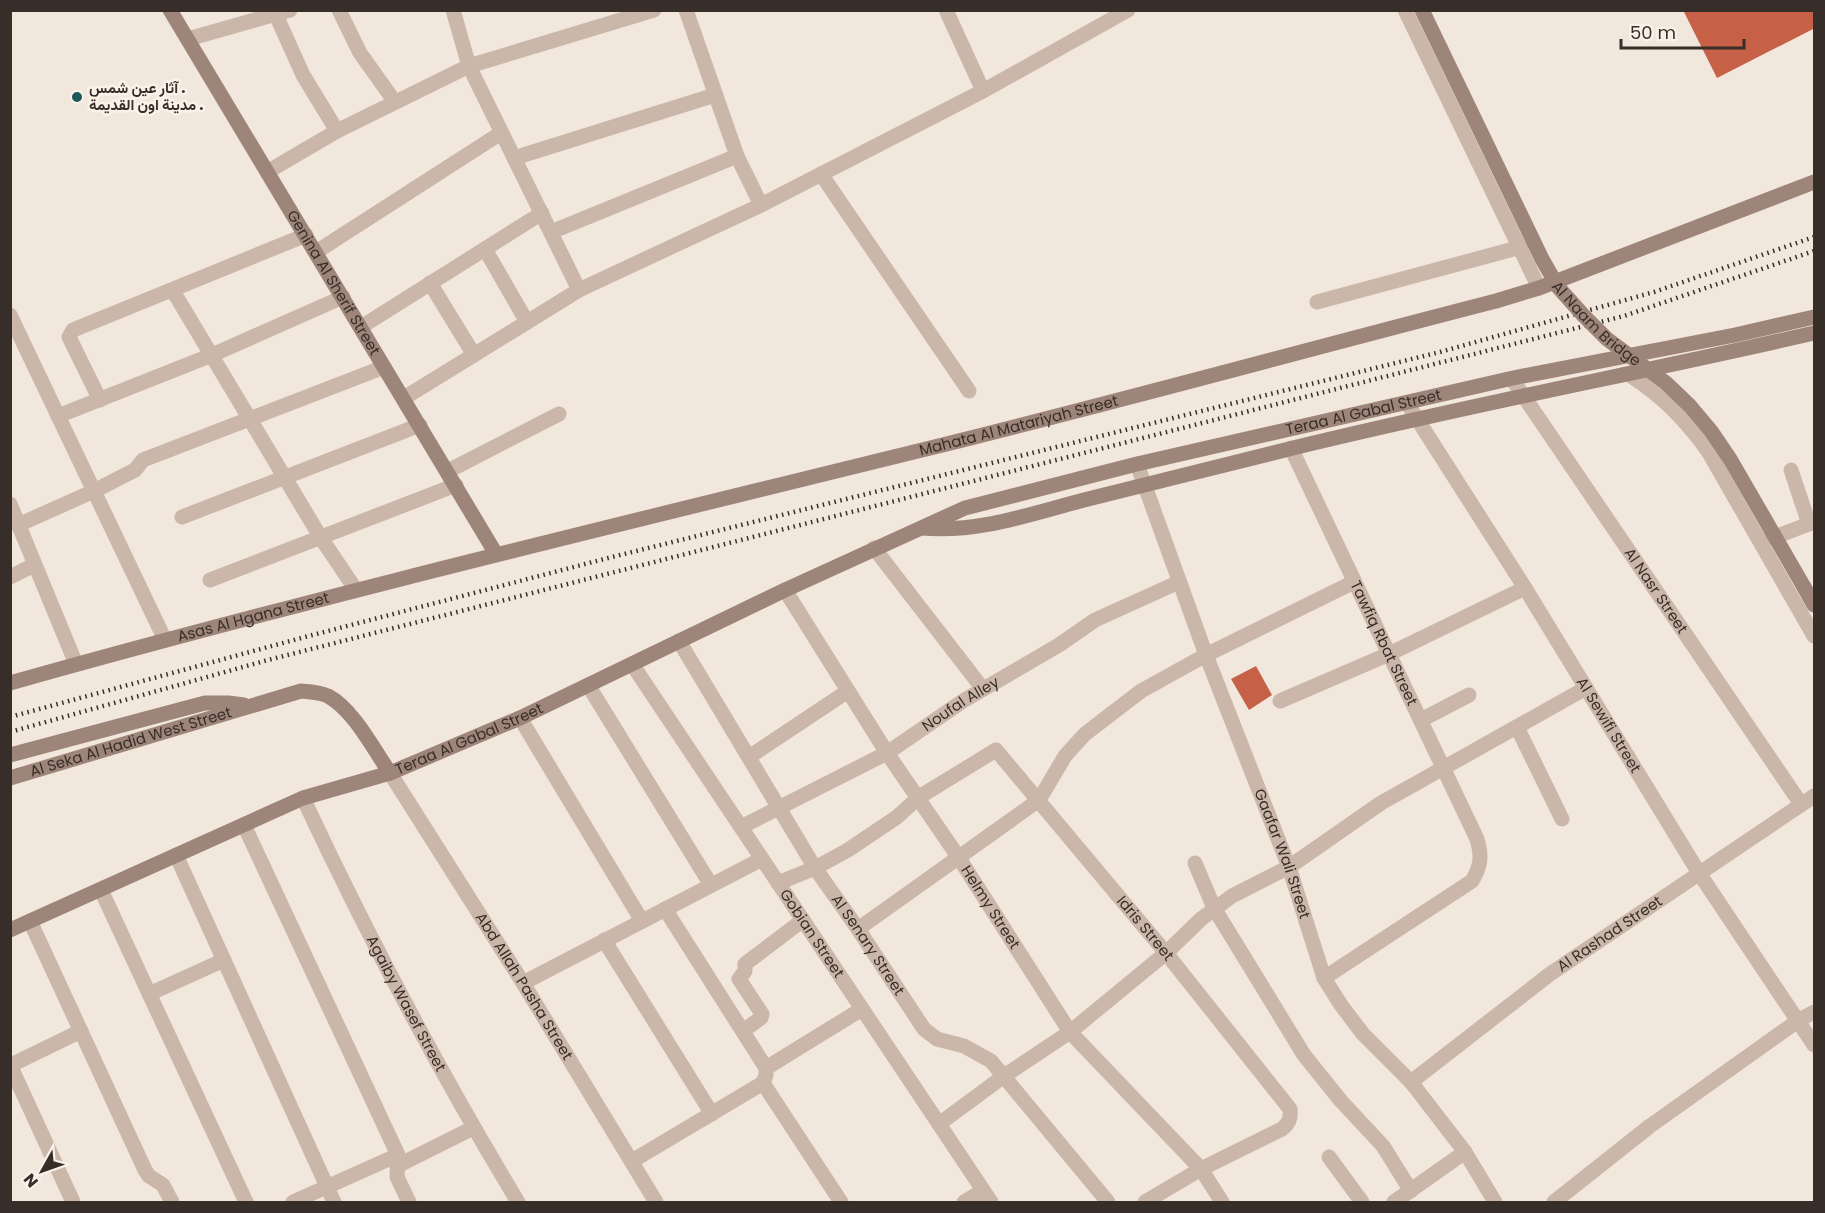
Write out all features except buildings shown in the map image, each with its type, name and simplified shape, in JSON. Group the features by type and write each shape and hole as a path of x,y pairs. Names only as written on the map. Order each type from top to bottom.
{"street":[{"name":"Genina Al Sherif Street","path":"170,10 496,554"},
{"path":"339,10 360,53 395,102"},
{"path":"453,10 469,66 579,290"},
{"path":"267,172 337,131 469,66 654,10"},
{"path":"686,10 737,156 761,205"},
{"path":"946,10 983,91"},
{"path":"1405,10 1539,288"},
{"name":"Al Naam Bridge","path":"1422,10 1542,259 1558,287 1606,339 1666,383 1711,431 1730,459 1815,605"},
{"path":"404,398 579,290 761,205 983,91 1128,11"},
{"path":"188,39 283,13 303,75 337,131"},
{"path":"514,158 714,95"},
{"path":"316,252 501,133"},
{"path":"551,232 737,156"},
{"path":"821,174 969,391"},
{"name":"Mahata Al Matariyah Street","path":"496,554 938,446 1496,301 1539,288 1815,182"},
{"path":"361,327 542,213"},
{"path":"100,400 70,342 70,333 306,235"},
{"path":"1317,302 1521,247"},
{"path":"485,249 527,322"},
{"path":"430,283 474,355"},
{"path":"173,291 321,538 356,590"},
{"path":"58,416 212,355 343,297"},
{"path":"10,315 165,640"},
{"name":"Teraa Al Gabal Street","path":"10,930 303,798 390,773 520,718 784,590 965,508 1137,464 1512,379 1815,317"},
{"name":"Teraa Al Gabal Street","path":"919,527 948,530 978,526 1291,448 1522,395 1815,333"},
{"path":"18,525 135,470 143,460 384,367"},
{"path":"1628,374 1673,407 1692,428 1762,542 1815,636"},
{"name":"Al Nasr Street","path":"1512,379 1801,804"},
{"name":"Al Sewifi Street","path":"1407,403 1525,588 1699,873 1815,1045"},
{"path":"448,471 560,414"},
{"path":"182,517 420,425"},
{"name":"Tawfiq Rbat Street","path":"1291,448 1477,839 1481,853 1479,868 1472,881 1324,978"},
{"name":"Gaafar Wali Street","path":"1137,464 1206,655 1289,867 1324,978 1363,1034 1412,1082 1465,1152 1495,1203"},
{"path":"1762,542 1812,523 1791,470"},
{"path":"210,580 456,485"},
{"path":"10,504 76,664"},
{"path":"874,548 983,689"},
{"name":"Asas Al Hgana Street","path":"10,683 496,554"},
{"path":"10,577 34,566"},
{"name":"Noufal Alley","path":"741,827 887,753 963,701 1059,645 1095,620 1179,582"},
{"path":"858,929 1039,800 1065,756 1085,734 1141,691 1206,655 1354,582"},
{"path":"1281,701 1389,654 1525,588"},
{"name":"Helmy Street","path":"784,590 887,753 919,797 1070,1032 1201,1169 1222,1203"},
{"name":"Al Senary Street","path":"679,641 815,868 924,1029 937,1039 964,1046 991,1061 1108,1203"},
{"name":"Gobian Street","path":"632,664 987,1197"},
{"path":"588,685 711,885"},
{"path":"939,1124 1004,1076 1070,1032 1232,896 1289,867 1381,803 1586,688"},
{"name":"Al Seka Al Hadid West Street","path":"10,778 301,691 314,692 338,702 390,773"},
{"path":"749,757 848,691"},
{"path":"1421,720 1469,695"},
{"name":"Al Seka Al Hadid West Street","path":"10,755 205,703 228,702 250,706"},
{"path":"520,718 642,921"},
{"path":"1517,727 1562,819"},
{"name":"Idris Street","path":"919,797 996,750 1166,953 1290,1109 1291,1117 1282,1129 1201,1169"},
{"name":"Abd Allah Pasha Street","path":"390,773 523,983 656,1203"},
{"name":"Al Rashad Street","path":"1412,1082 1550,974 1815,796"},
{"path":"778,883 815,868 873,834 919,797"},
{"name":"Agaiby Wasef Street","path":"303,798 384,965 473,1128 518,1203"},
{"path":"244,825 398,1160 397,1177 409,1203"},
{"path":"176,855 334,1203"},
{"path":"523,983 762,859"},
{"path":"1195,863 1215,908 1304,1055 1341,1101 1383,1146 1411,1191"},
{"path":"101,890 246,1203"},
{"path":"665,909 743,1031 764,1076 841,1203"},
{"path":"743,1031 761,1018 762,1014 739,979 745,971 745,964 803,920"},
{"path":"30,921 145,1170 163,1185 172,1203"},
{"path":"604,940 712,1114"},
{"path":"149,994 224,960"},
{"path":"632,1161 712,1114 862,1009"},
{"path":"1554,1203 1650,1126 1799,1020 1815,1012"},
{"path":"74,1203 11,1065 81,1031"},
{"path":"293,1203 473,1128"},
{"path":"1394,1203 1465,1152"},
{"path":"1329,1156 1362,1203"},
{"path":"1144,1203 1201,1169"},
{"path":"964,1203 987,1197"}],"railway":[{"path":"10,717 612,557 1440,352 1654,292 1814,237"},
{"path":"10,732 268,660 1624,316 1814,251"}],"place":[{"name":"آثار عين شمس . مدينة اون القديمة .","path":"77,97"}]}
